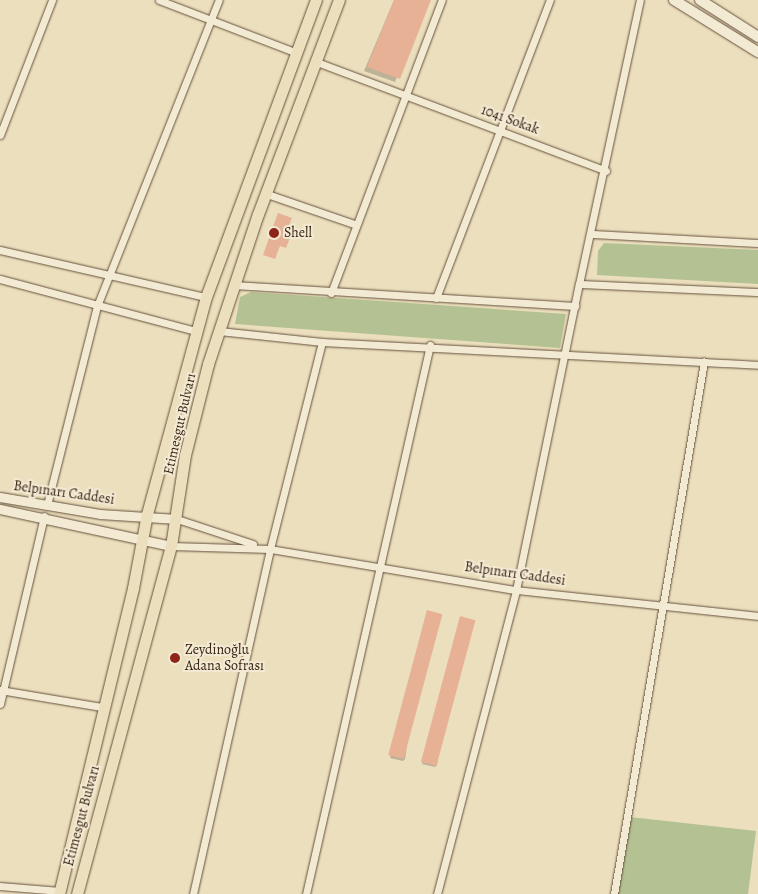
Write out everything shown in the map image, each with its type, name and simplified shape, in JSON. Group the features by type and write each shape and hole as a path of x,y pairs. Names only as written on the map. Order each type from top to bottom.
{"main road":[{"name":"Etimesgut Bulvarı","path":"60,892 147,514 196,331 206,297 316,0"},
{"name":"Etimesgut Bulvarı","path":"77,894 171,546 177,519 185,455 219,331 233,285 314,61 339,0"},
{"path":"674,0 758,52"},
{"path":"700,0 758,37"}],"street":[{"path":"0,135 52,0"},
{"path":"159,0 297,53"},
{"path":"47,505 97,306 219,0"},
{"path":"331,293 354,224 442,0"},
{"path":"436,298 550,0"},
{"path":"437,894 516,590 579,284 606,171 640,0"},
{"name":"1041 Sokak","path":"314,61 606,171"},
{"path":"266,194 354,224"},
{"path":"592,234 758,243"},
{"path":"0,250 206,297"},
{"path":"0,279 196,331"},
{"path":"579,284 758,292"},
{"path":"233,285 331,293 575,306"},
{"path":"219,331 322,342 566,352 758,365"},
{"path":"193,894 270,549 322,342"},
{"path":"306,894 377,567 430,345"},
{"path":"614,894 704,362"},
{"name":"Belpınarı Caddesi","path":"0,497 100,514 147,514 177,519 270,549"},
{"name":"Belpınarı Caddesi","path":"0,509 105,528 141,543 171,546 208,544 270,549 516,590 758,616"},
{"path":"0,704 44,516"},
{"path":"2,690 102,707"},
{"path":"0,886 60,892"}],"green space":[{"path":"604,243 758,250 758,284 597,275 598,251"},
{"path":"251,292 566,314 560,348 235,324 240,297"},
{"path":"630,817 756,831 748,894 618,894"}],"building":[{"path":"394,0 431,0 400,79 367,67"},
{"path":"278,213 292,218 289,225 294,227 286,248 280,246 275,259 263,255"},
{"path":"427,610 442,614 404,759 388,755"},
{"path":"460,616 475,620 436,766 421,762"}],"place":[{"name":"Shell","path":"274,233"},
{"name":"Zeydinoğlu Adana Sofrası","path":"175,658"}]}
